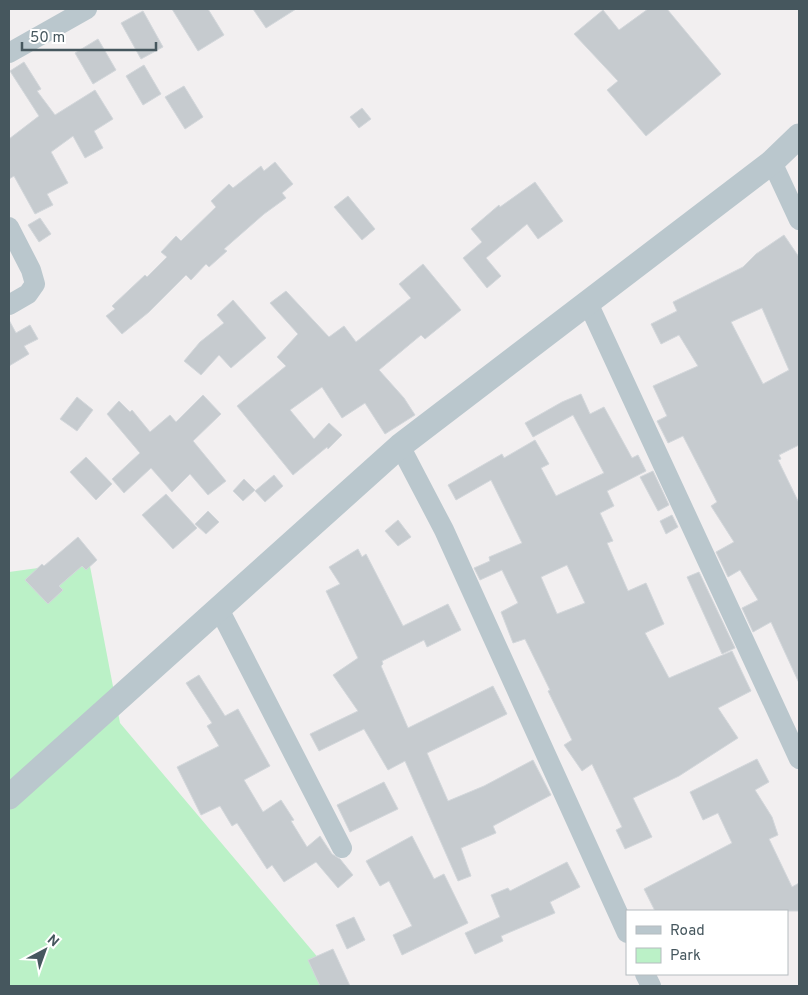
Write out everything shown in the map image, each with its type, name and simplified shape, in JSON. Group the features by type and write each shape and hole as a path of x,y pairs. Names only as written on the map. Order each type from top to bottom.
{"street":[{"path":"9,53 87,9"},
{"path":"9,797 400,446 772,162 799,136"},
{"path":"772,162 799,220"},
{"path":"9,227 31,270 35,284 28,294 9,305"},
{"path":"588,303 799,759"},
{"path":"400,446 444,530 626,931"},
{"path":"219,609 342,848"}],"green space":[{"path":"89,561 120,723 342,986 9,986 9,572"}],"building":[{"path":"172,9 208,9 224,35 198,51"},
{"path":"253,9 296,9 266,28"},
{"path":"648,9 667,9 721,74 646,136 607,90 618,81 574,34 603,10 619,30"},
{"path":"143,11 163,47 141,59 121,23"},
{"path":"98,39 116,70 93,84 75,53"},
{"path":"24,62 41,89 37,91 55,115 95,90 113,119 94,131 103,148 85,158 73,136 51,152 68,183 47,194 53,205 35,214 14,176 9,179 9,139 39,116 10,71"},
{"path":"144,65 161,94 143,105 126,76"},
{"path":"184,86 203,117 185,129 165,97"},
{"path":"362,108 371,119 359,128 350,117"},
{"path":"275,162 293,184 282,193 286,198 264,214 224,249 227,251 209,267 206,264 191,280 186,275 149,312 122,334 106,316 115,309 112,306 145,275 147,277 167,257 161,252 176,236 181,241 216,207 211,201 229,184 233,188 261,166 264,171"},
{"path":"535,182 563,221 538,239 527,224 486,258 501,276 487,288 463,258 482,242 471,229 499,205 500,207"},
{"path":"348,196 375,229 362,240 334,207"},
{"path":"40,218 51,234 39,242 28,225"},
{"path":"784,235 799,257 799,445 779,455 781,459 778,460 799,503 799,683 771,622 753,632 742,608 758,600 740,570 728,577 716,552 734,542 711,506 717,502 683,436 668,443 657,421 667,416 653,386 698,366 679,335 661,344 651,324 677,311 673,302 743,267 756,254","holes":["762,308 789,370 763,384 731,322"]},
{"path":"423,264 461,310 425,339 421,335 379,370 404,398 415,415 385,434 365,403 342,418 322,387 290,410 314,439 329,423 342,435 328,449 327,447 293,475 237,406 286,366 277,357 298,334 270,303 286,291 329,337 344,326 356,342 411,298 399,284"},
{"path":"233,300 266,338 231,368 219,355 201,375 184,361 200,342 224,323 217,315"},
{"path":"9,320 16,333 30,325 38,339 24,346 29,354 9,366"},
{"path":"581,394 590,414 604,407 632,458 638,455 646,471 607,491 614,506 600,513 613,541 607,543 628,591 646,583 664,624 645,633 669,678 732,651 751,691 718,708 738,738 679,776 633,798 652,837 625,849 616,830 622,827 592,764 582,771 564,745 572,740 525,639 513,643 501,612 518,603 502,570 480,580 474,568 490,561 489,557 522,543 491,480 456,500 448,485 502,454 504,458 535,440 549,464 541,468 556,496 604,473 573,415 533,437 525,423 562,402","holes":["567,565 585,603 557,614 541,577"]},
{"path":"203,395 221,414 193,441 226,481 208,495 190,474 172,492 151,468 124,493 112,479 140,453 107,414 119,401 130,412 132,410 150,432 170,415 176,422"},
{"path":"77,397 93,410 77,431 60,419"},
{"path":"86,457 112,484 96,500 70,472"},
{"path":"653,471 669,505 658,511 640,477"},
{"path":"274,475 283,486 265,502 255,491"},
{"path":"244,479 255,490 243,501 233,491"},
{"path":"166,494 197,528 173,549 142,515"},
{"path":"208,511 219,522 206,534 195,524"},
{"path":"672,515 678,527 666,534 660,521"},
{"path":"398,520 411,537 398,546 385,531"},
{"path":"78,537 97,560 86,570 82,566 59,586 63,590 48,604 25,580 42,564 44,566"},
{"path":"358,549 362,557 366,554 403,626 448,604 461,630 427,647 424,640 382,661 383,664 381,666 408,728 493,686 507,714 427,753 448,801 484,786 533,760 551,795 493,826 496,833 461,848 471,876 458,881 405,761 388,770 364,729 319,751 310,734 358,711 333,675 358,658 326,591 340,584 329,567"},
{"path":"699,572 735,648 722,654 687,577"},
{"path":"199,675 225,716 238,709 270,766 244,780 263,812 281,800 294,820 291,821 307,847 320,836 332,854 340,859 353,875 338,888 316,862 284,882 272,865 267,869 237,823 232,826 220,806 201,815 177,767 219,746 207,726 212,723 186,683"},
{"path":"757,759 769,782 755,790 772,817 778,835 769,839 792,887 799,883 799,911 654,910 644,889 732,843 718,813 703,820 690,792"},
{"path":"384,782 398,809 350,832 337,805"},
{"path":"412,836 434,879 444,874 468,923 402,955 393,935 412,926 389,881 380,886 366,861"},
{"path":"567,862 580,887 550,902 555,913 501,936 503,941 475,954 465,933 500,917 491,895 508,888 510,891"},
{"path":"354,917 365,940 347,949 336,925"},
{"path":"333,949 350,986 320,986 308,960"}]}
